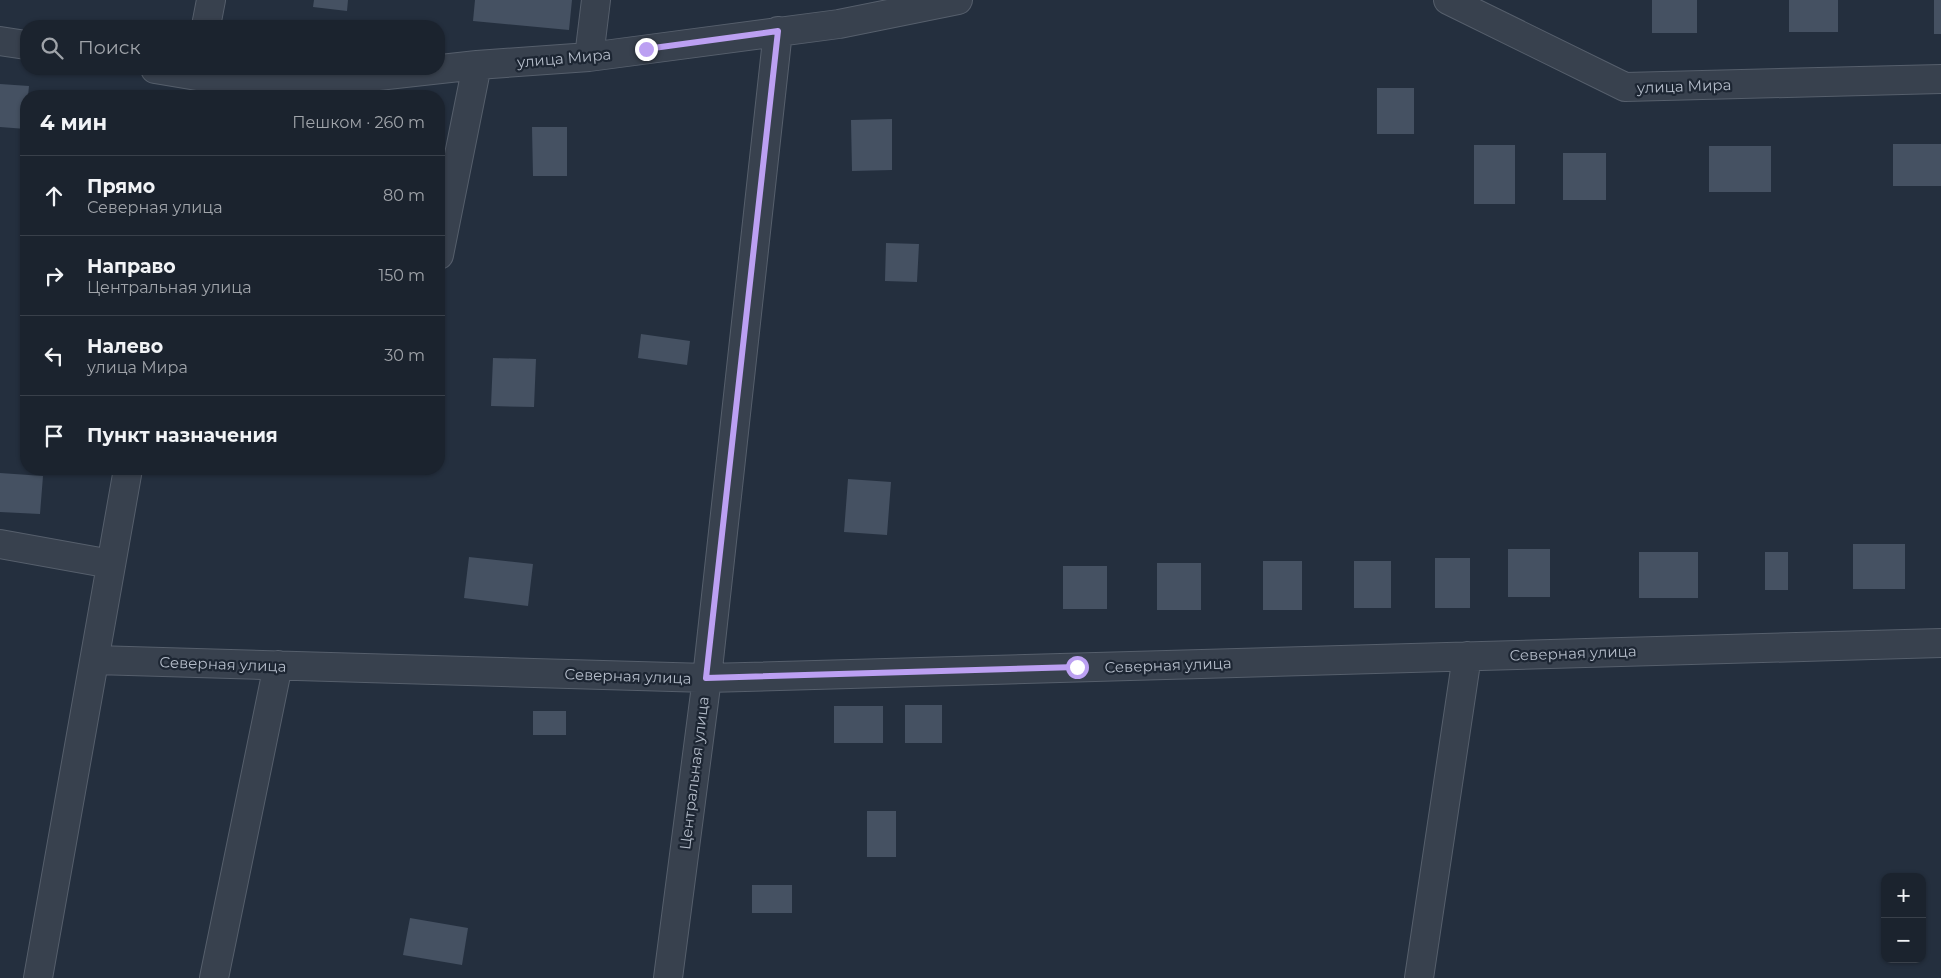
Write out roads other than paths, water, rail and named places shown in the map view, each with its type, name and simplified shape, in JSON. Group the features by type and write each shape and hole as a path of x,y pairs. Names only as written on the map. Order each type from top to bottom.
{"street":[{"path":"207,20 210,0"},
{"path":"590,57 596,0"},
{"name":"улица Мира","path":"445,69 590,57 839,24 958,0"},
{"name":"улица Мира","path":"1448,0 1625,87 1941,79"},
{"name":"Центральная улица","path":"668,978 706,678 778,31"},
{"path":"0,40 20,44"},
{"path":"445,226 477,65"},
{"name":"улица Мира","path":"177,75 196,80 324,82 387,75"},
{"path":"38,978 127,475"},
{"path":"0,544 112,564"},
{"name":"Северная улица","path":"95,660 706,678 1941,643"},
{"path":"1419,978 1467,656"},
{"path":"214,978 278,665"}]}
